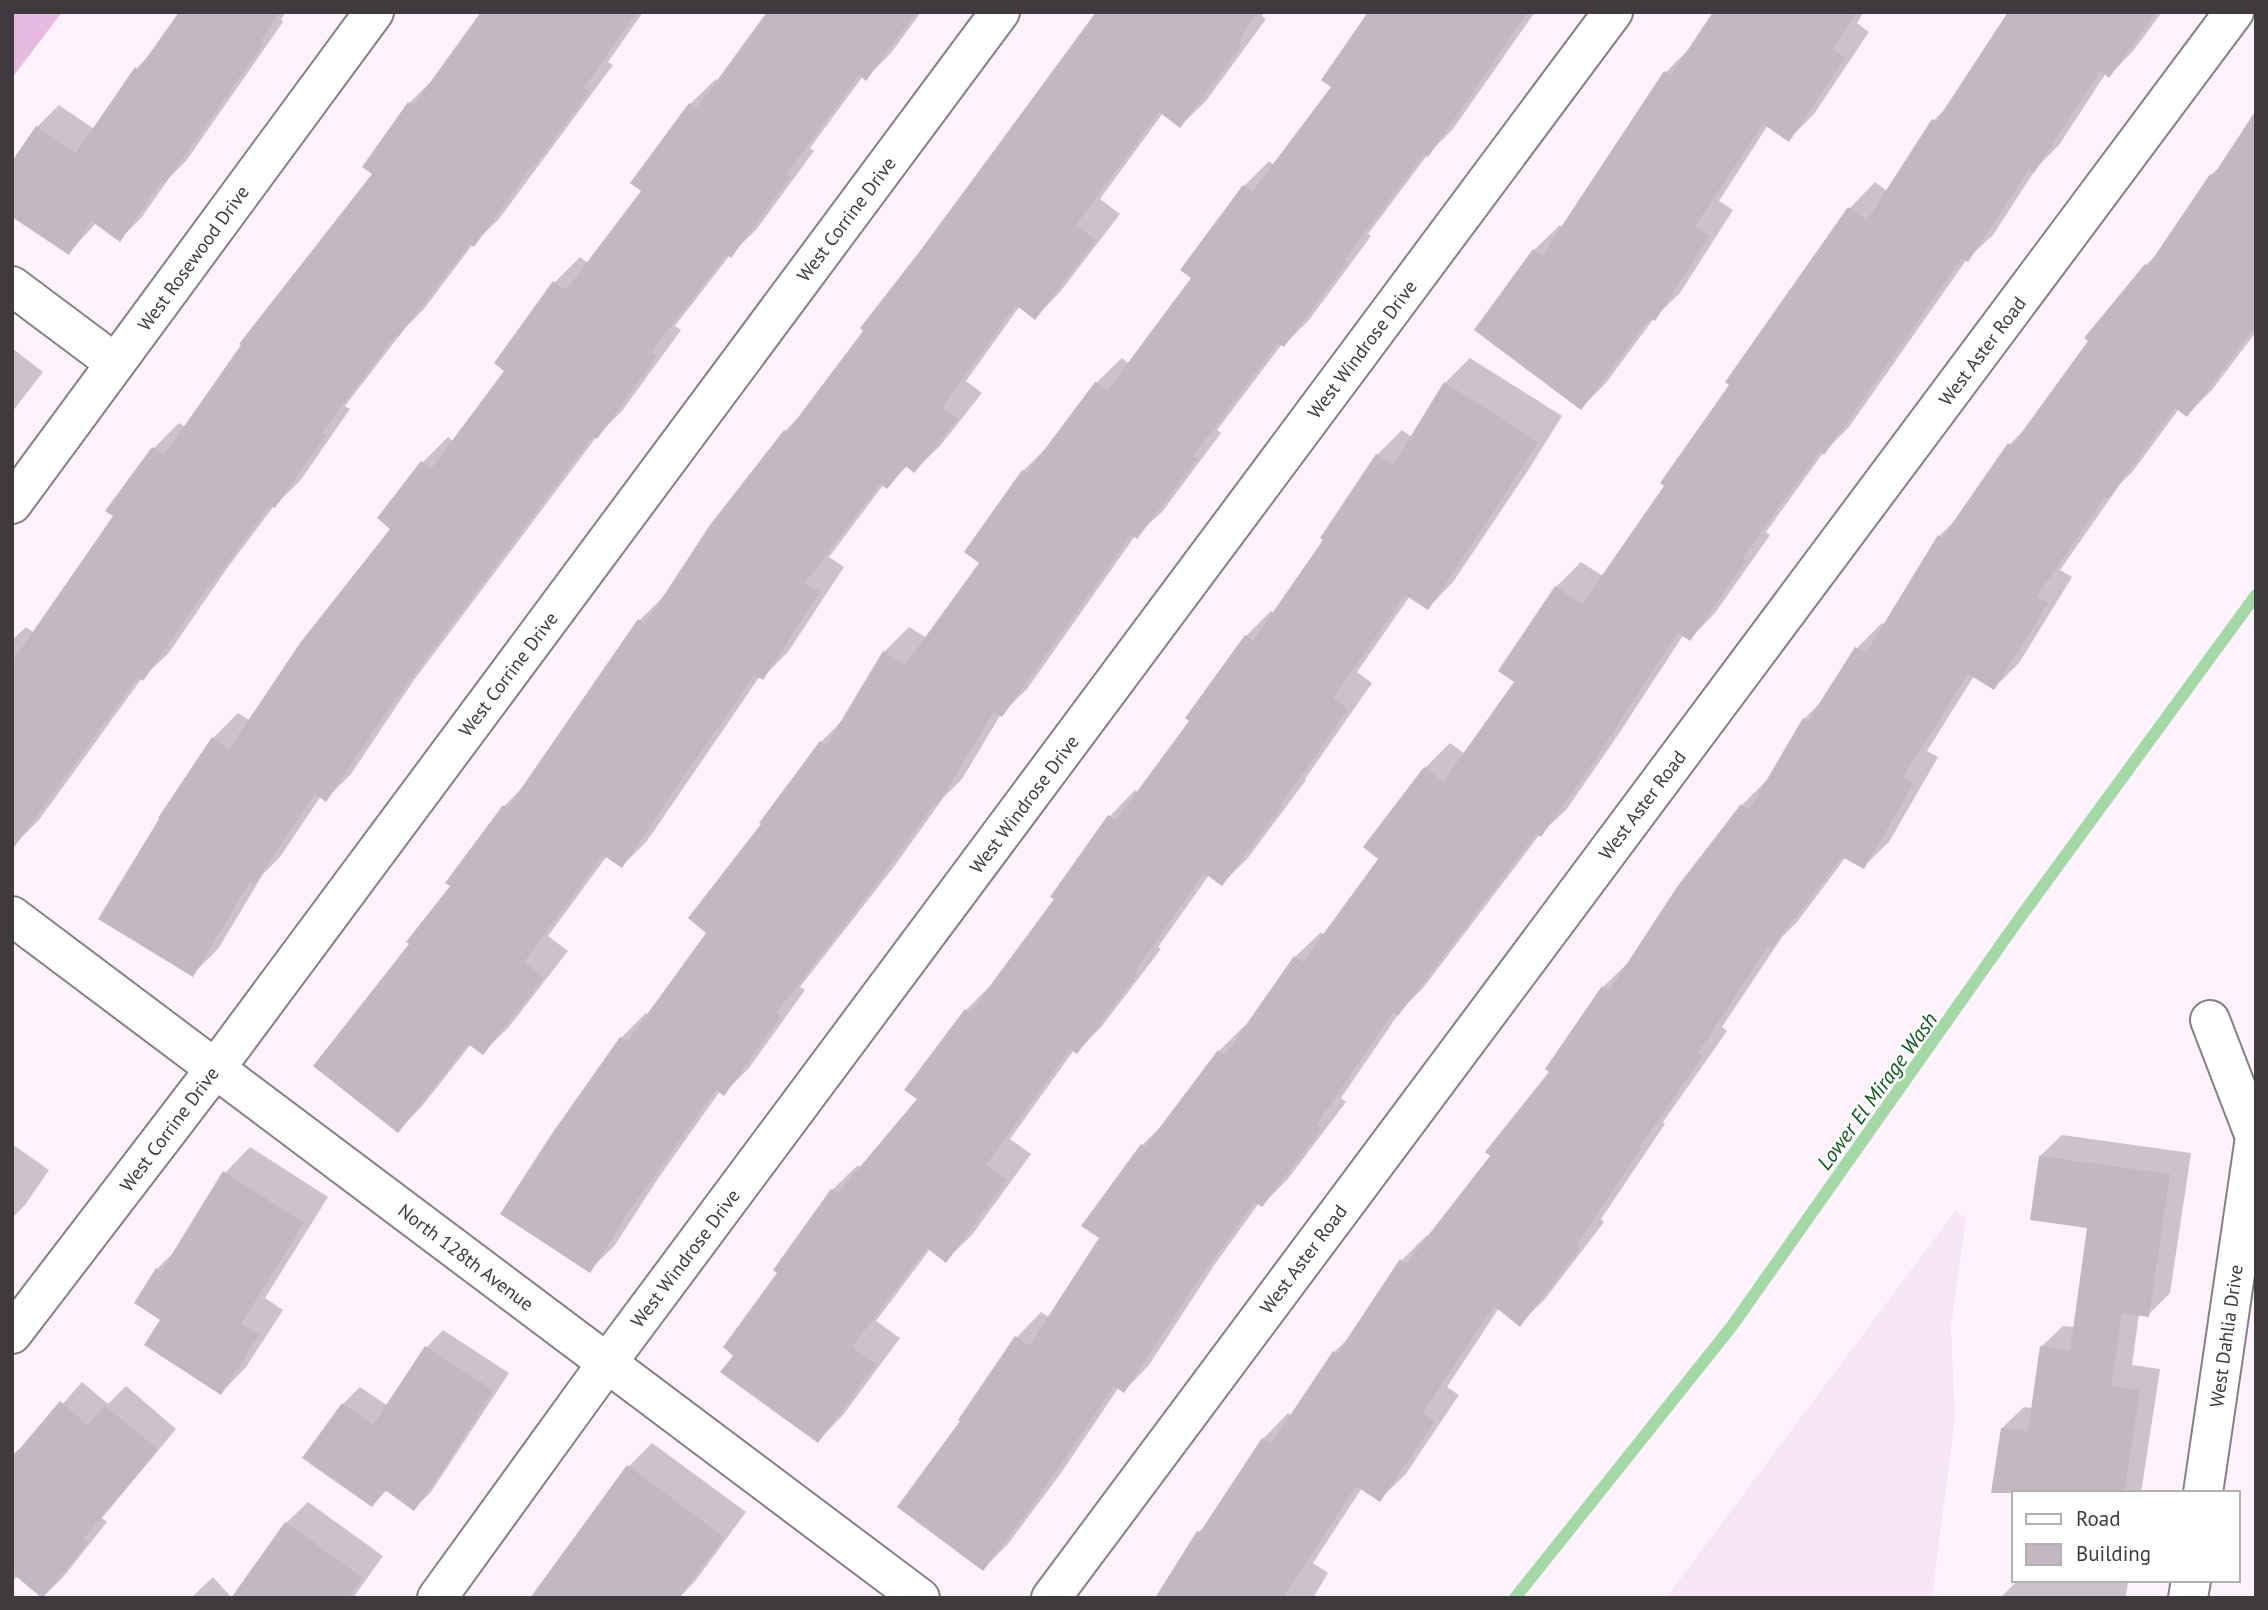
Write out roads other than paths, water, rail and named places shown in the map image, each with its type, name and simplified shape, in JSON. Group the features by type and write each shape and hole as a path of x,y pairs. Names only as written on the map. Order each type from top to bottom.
{"street":[{"name":"West Rosewood Drive","path":"12,504 374,12"},
{"name":"West Corrine Drive","path":"12,1334 215,1069 1000,12"},
{"name":"West Windrose Drive","path":"437,1598 607,1363 1614,12"},
{"name":"West Aster Road","path":"1051,1598 2234,12"},
{"path":"12,286 115,363"},
{"name":"North 128th Avenue","path":"12,916 920,1598"},
{"name":"West Dahlia Drive","path":"2203,1491 2255,1137 2210,1020"}],"waterway":[{"name":"Lower El Mirage Wash","path":"1515,1598 1732,1326 2019,919 2256,595"}]}
